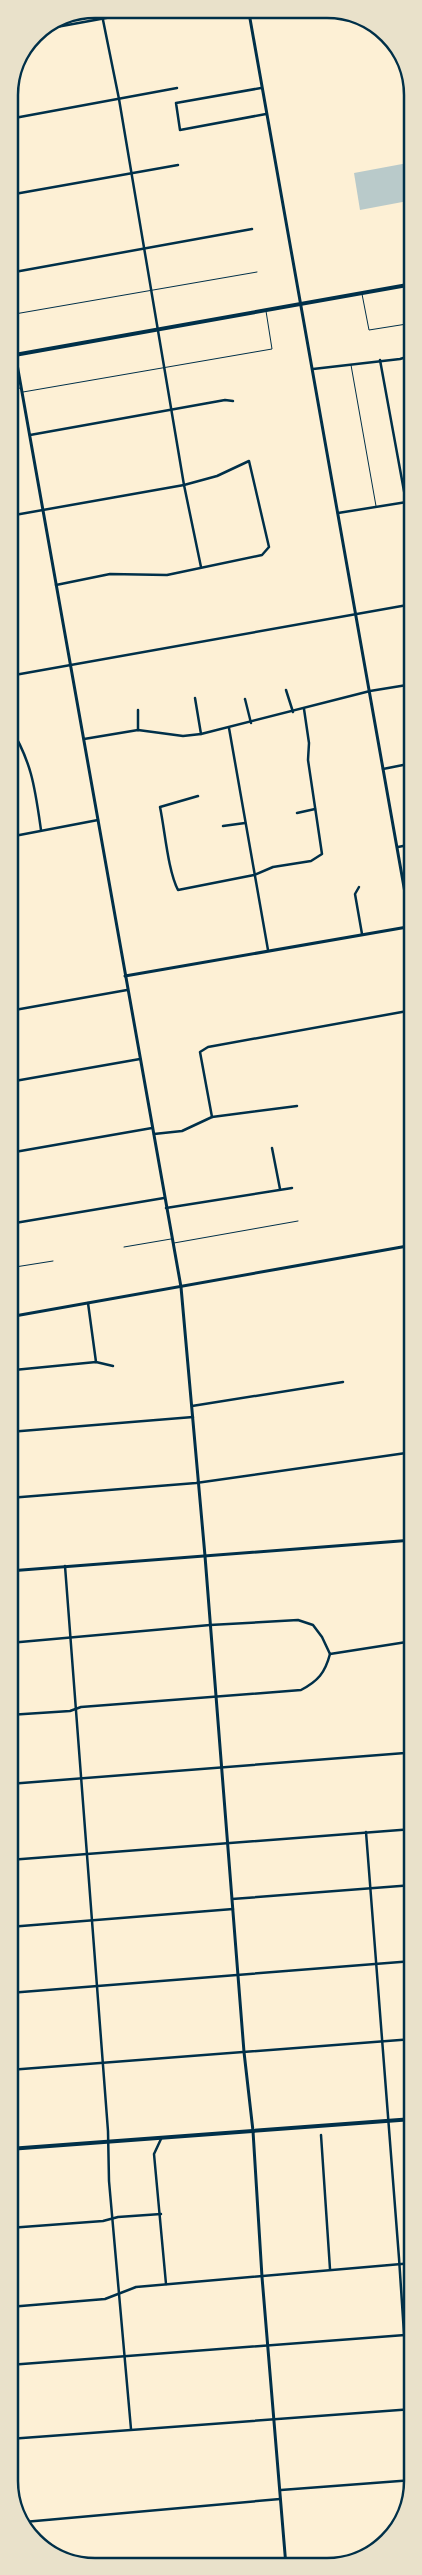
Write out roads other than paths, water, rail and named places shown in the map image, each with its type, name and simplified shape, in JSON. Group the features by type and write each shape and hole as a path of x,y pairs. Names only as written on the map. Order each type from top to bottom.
{"main road":[{"path":"18,354 404,286"},
{"path":"18,2148 404,2119"}],"street":[{"path":"59,27 108,18"},
{"path":"250,18 404,881"},
{"path":"103,19 119,99 142,248 200,567"},
{"path":"18,117 176,88"},
{"path":"262,88 176,103 180,130 266,114"},
{"path":"18,193 178,165"},
{"path":"18,271 252,229"},
{"path":"313,369 404,358"},
{"path":"380,360 404,491"},
{"path":"18,370 186,1323 232,1909 244,2052 253,2131 262,2277 285,2557"},
{"path":"30,435 225,400 233,401"},
{"path":"18,514 184,485 217,476 249,461 269,547 262,555 167,574 110,574 56,585"},
{"path":"338,513 404,502"},
{"path":"18,674 404,606"},
{"path":"84,739 138,730 183,736 201,734 251,723 370,691 404,685"},
{"path":"286,690 293,712"},
{"path":"195,698 201,734"},
{"path":"245,700 251,723"},
{"path":"198,796 160,807 171,859 172,877 178,890 254,875 273,867 311,861 322,854 308,760 309,743 304,709"},
{"path":"138,710 138,730"},
{"path":"229,728 268,950"},
{"path":"18,740 24,750 35,791 41,830"},
{"path":"383,769 404,765"},
{"path":"297,813 315,809"},
{"path":"18,835 98,820"},
{"path":"223,826 245,823"},
{"path":"398,847 404,846"},
{"path":"359,886 355,894 362,934"},
{"path":"125,976 404,927"},
{"path":"18,1008 127,990"},
{"path":"212,1117 200,1052 208,1047 404,1012"},
{"path":"18,1080 140,1059"},
{"path":"154,1134 182,1131 212,1117 296,1106"},
{"path":"18,1151 152,1128"},
{"path":"272,1148 280,1189"},
{"path":"166,1208 292,1188"},
{"path":"18,1222 164,1198"},
{"path":"18,1315 404,1247"},
{"path":"88,1303 96,1362"},
{"path":"18,1370 96,1362 113,1366"},
{"path":"192,1406 343,1382"},
{"path":"18,1431 193,1418"},
{"path":"18,1497 198,1482 404,1453"},
{"path":"18,1569 404,1541"},
{"path":"65,1566 87,1854 90,1920 97,1986 113,2218 131,2429"},
{"path":"18,1641 210,1625 298,1620 313,1625 322,1637 330,1654 326,1668 317,1682 301,1690 18,1714"},
{"path":"330,1654 404,1642"},
{"path":"18,1783 404,1754"},
{"path":"18,1859 404,1830"},
{"path":"366,1832 404,2321"},
{"path":"232,1899 404,1886"},
{"path":"18,1926 232,1909"},
{"path":"18,1992 404,1962"},
{"path":"18,2069 404,2040"},
{"path":"321,2136 330,2269"},
{"path":"161,2137 154,2154 166,2284"},
{"path":"18,2227 103,2222 113,2218 161,2214"},
{"path":"18,2306 105,2299 136,2287 262,2277 277,2273 404,2264"},
{"path":"18,2364 404,2335"},
{"path":"18,2438 404,2409"},
{"path":"280,2490 404,2481"},
{"path":"30,2521 280,2499"}],"lane":[{"path":"18,313 257,272"},
{"path":"362,293 369,330 404,324"},
{"path":"18,390 164,368 272,348 266,310"},
{"path":"351,364 376,507"},
{"path":"124,1247 298,1221"},
{"path":"18,1267 53,1261"}]}
